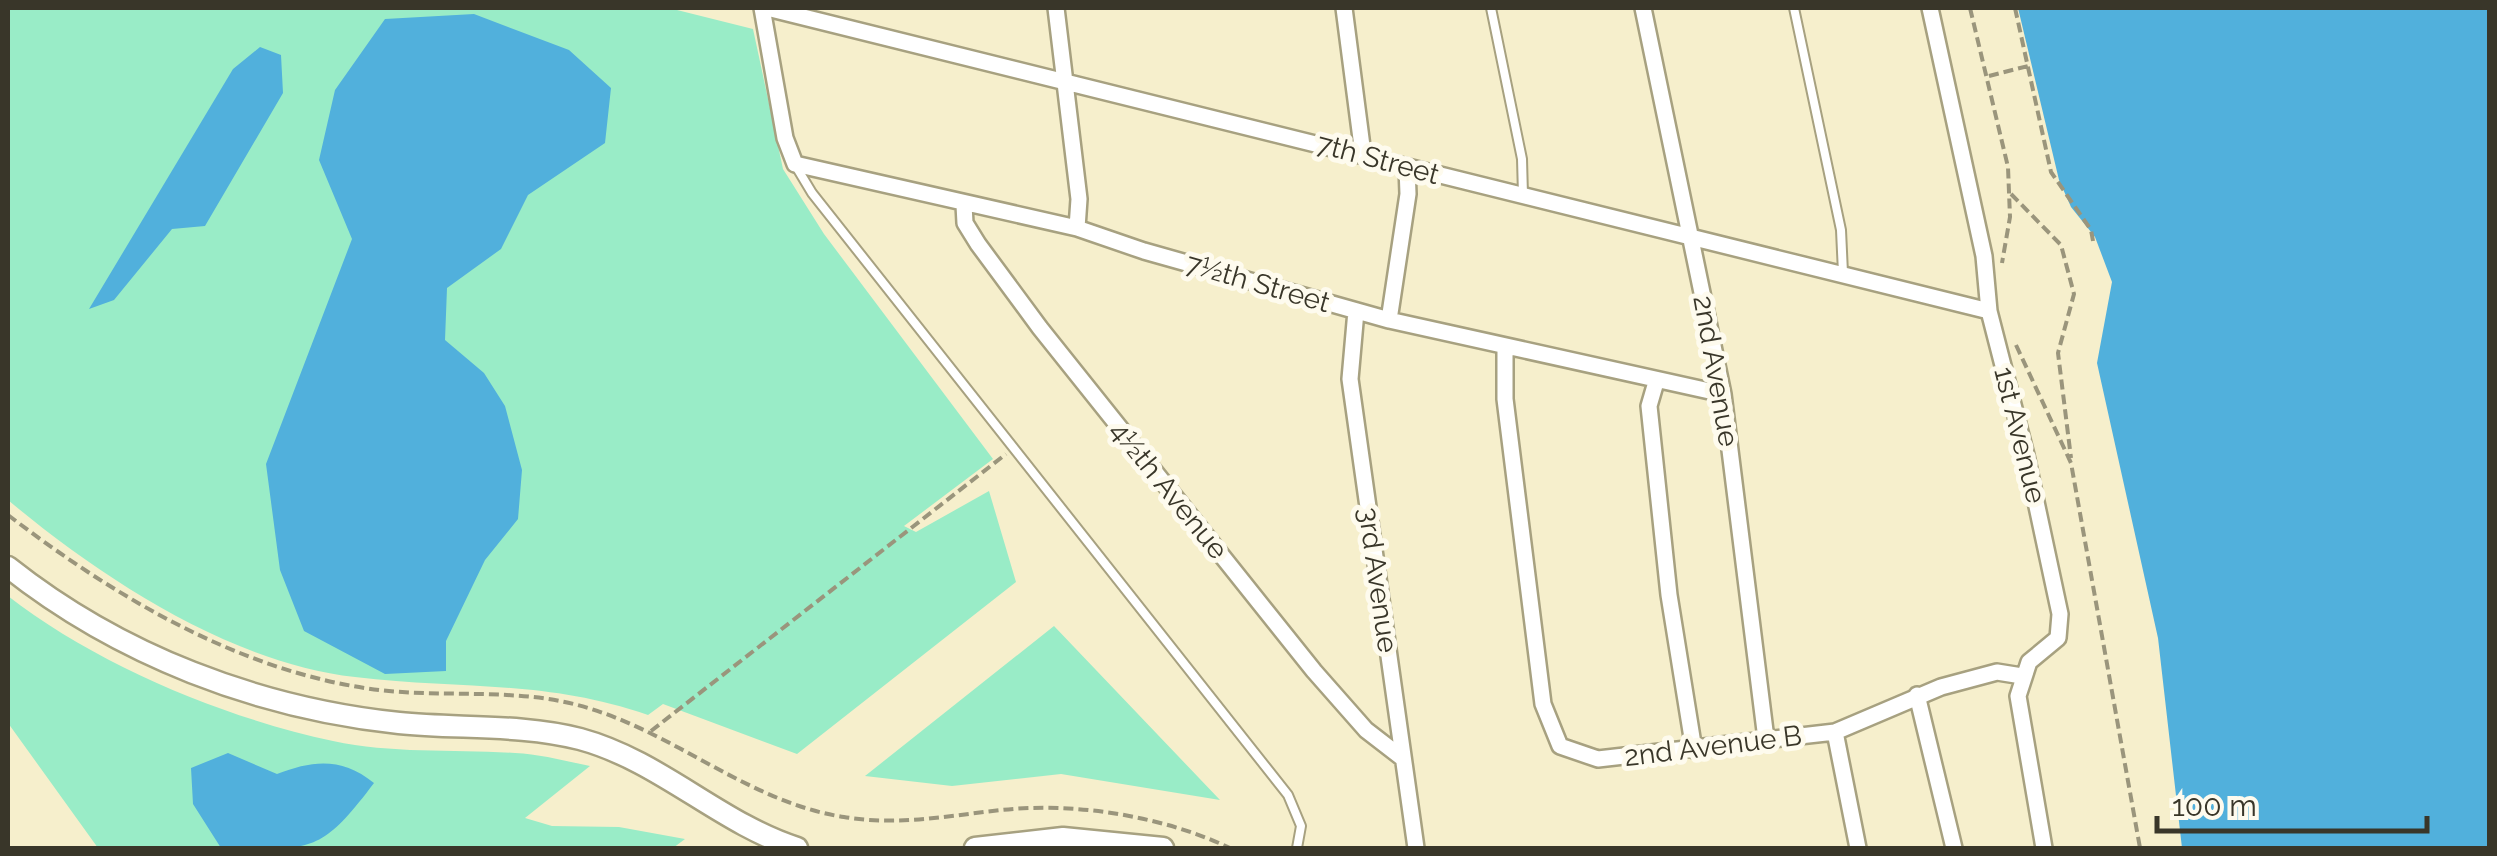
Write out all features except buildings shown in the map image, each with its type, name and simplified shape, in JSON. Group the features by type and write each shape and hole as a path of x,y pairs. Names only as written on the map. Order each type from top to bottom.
{"street":[{"name":"7th Street","path":"765,8 1989,311"},
{"path":"765,8 785,138 795,164"},
{"path":"1056,8 1079,199 1078,228"},
{"name":"2nd Avenue","path":"1643,8 1723,394 1766,739"},
{"name":"1st Avenue","path":"1930,8 1984,256 1989,311 2026,455 2060,614 2058,638 2029,662 2022,676"},
{"path":"1340,9 1363,154"},
{"name":"7½th Street","path":"795,164 1078,228 1144,252 1389,320 1723,394"},
{"path":"1389,320 1408,194 1407,167"},
{"name":"4½th Avenue","path":"964,204 965,223 1040,328 1314,671 1366,730 1401,757"},
{"name":"3rd Avenue","path":"1356,311 1350,379 1416,848"},
{"name":"2nd Avenue B","path":"1505,347 1505,399 1543,704 1554,736 1568,752 1598,759 1835,732 1918,694 1998,672 2022,676"},
{"path":"1656,382 1650,406 1669,595 1694,750"},
{"path":"8,567 132,645 222,684 310,709 376,720 518,730 578,739 654,769 759,843 797,848"},
{"path":"2022,676 2018,696 2022,736 2044,848"},
{"path":"1918,694 1954,848"},
{"path":"1835,732 1858,848 1848,848"},
{"path":"975,848 1063,838 1163,848"}],"lane":[{"path":"1491,8 1522,159 1523,196"},
{"path":"1794,8 1842,230 1843,274"},
{"path":"795,164 812,193 1288,796 1301,826 1296,848"}],"path":[{"path":"1970,8 1988,76 2010,194 2002,266"},
{"path":"2015,8 2051,172 2091,230 2092,241"},
{"path":"1988,76 2028,66"},
{"path":"2010,194 2062,245 2074,294 2058,353 2072,463 2140,848"},
{"path":"2010,333 2072,463"},
{"path":"651,731 1013,448"},
{"path":"8,515 106,583 222,646 261,662 378,690 530,696 578,705 651,731 771,796 844,818 900,822 1004,810 1081,810 1153,822 1230,848"}],"green space":[{"path":"8,8 669,8 753,29 783,169 824,234 993,459 904,526 916,532 989,491 1016,582 797,754 663,704 648,715 537,691 394,681 308,669 215,635 126,587 8,500"},
{"path":"8,596 42,621 120,666 205,703 291,731 378,748 524,754 590,766 525,818 552,826 619,827 685,839 673,848 98,848 8,723"},
{"path":"1054,626 1220,800 1061,774 952,786 865,776"}],"water":[{"path":"2018,8 2489,8 2489,848 2182,848 2158,638 2097,363 2112,282 2095,237 2071,207 2059,180"},
{"path":"474,14 569,50 611,88 605,143 528,195 501,249 447,288 445,340 484,373 505,406 522,470 518,519 485,560 446,641 446,671 385,674 304,631 280,570 266,464 352,239 319,160 335,90 385,19"},
{"path":"260,47 281,55 283,93 205,226 172,229 114,300 89,309 233,69"},
{"path":"228,753 277,774 315,764 339,765 374,783 340,824 311,843 275,849 221,848 193,804 191,768"}]}
